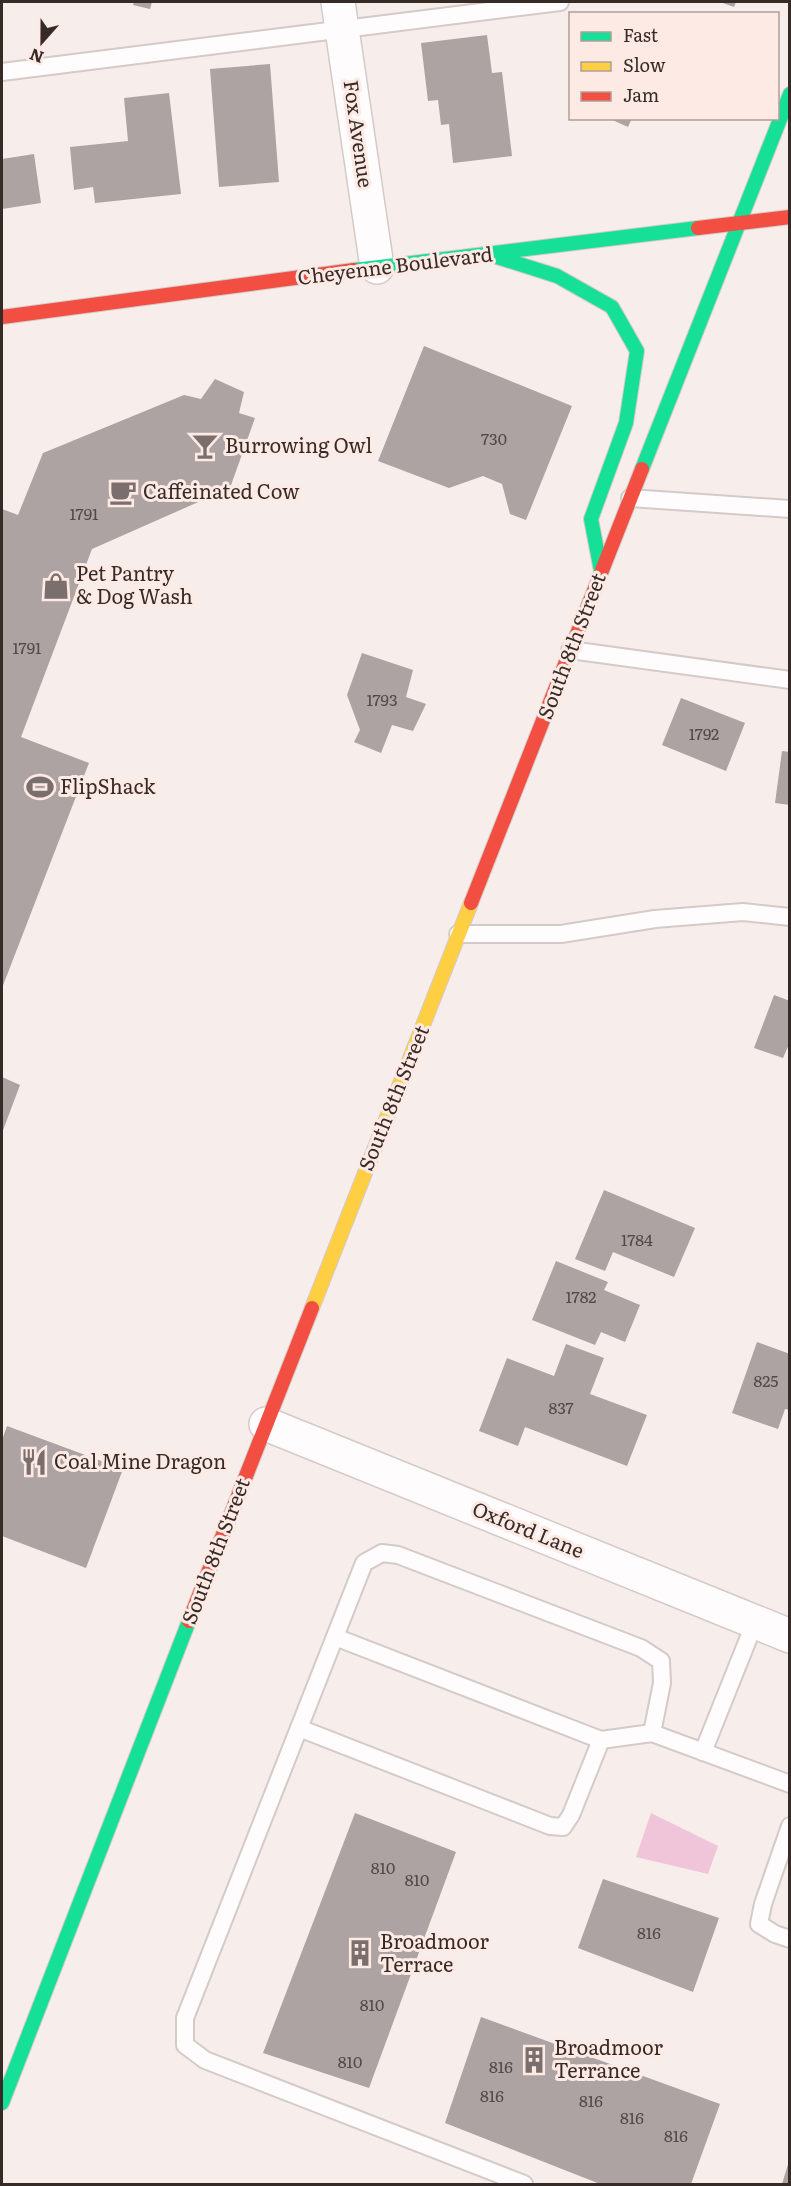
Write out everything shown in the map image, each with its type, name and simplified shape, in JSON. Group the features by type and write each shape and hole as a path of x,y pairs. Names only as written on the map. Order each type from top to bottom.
{"main road":[{"name":"South 8th Street","path":"779,120 789,94"},
{"name":"South 8th Street","path":"2,2103 266,1424 779,120"},
{"name":"Cheyenne Boulevard","path":"2,317 377,267 789,217"},
{"path":"487,254 557,276 612,307 637,351 626,423 591,519 601,572"}],"street":[{"name":"Fox Avenue","path":"340,15 377,267"},
{"name":"Oxford Lane","path":"266,1424 789,1636"}],"lane":[{"path":"2,72 340,15 560,2"},
{"path":"630,498 789,509"},
{"path":"570,650 789,680"},
{"path":"458,934 561,934 655,919 744,912 789,917"},
{"path":"524,2184 206,2060 184,2045 186,2018 364,1563 381,1553 398,1555 641,1648 661,1661 662,1683 652,1733"},
{"path":"703,1752 755,1622"},
{"path":"335,1637 601,1740 652,1733 789,1784"},
{"path":"298,1728 550,1826 563,1827 572,1815 601,1740"},
{"path":"789,1826 763,1904 759,1924 775,1934 789,1938"}],"shaded area":[{"path":"651,1813 718,1846 708,1874 636,1857"}],"building":[{"path":"134,2 152,2 150,9 133,5"},
{"path":"720,2 736,2 734,7"},
{"path":"487,35 492,73 502,72 512,156 453,163 449,124 441,125 438,100 428,101 421,43"},
{"path":"270,64 279,182 219,187 210,69"},
{"path":"169,93 181,194 95,203 93,187 74,190 70,147 128,141 124,98"},
{"path":"612,120 631,120 628,127"},
{"path":"34,154 41,203 2,209 2,159"},
{"path":"424,346 572,406 526,520 510,514 502,484 483,476 449,488 378,461"},
{"path":"215,379 244,392 239,413 255,418 230,488 92,549 21,737 89,763 2,988 2,509 18,515 43,453 184,395 201,399"},
{"path":"362,653 413,670 406,697 426,704 413,731 392,725 381,753 354,742 360,730 347,695"},
{"path":"681,698 745,723 726,771 662,745"},
{"path":"782,751 790,752 790,805 775,803"},
{"path":"774,995 790,1001 790,1042 783,1058 754,1048"},
{"path":"2,1077 20,1085 2,1133"},
{"path":"604,1190 695,1228 674,1277 613,1252 605,1271 575,1259"},
{"path":"556,1261 608,1282 604,1290 640,1305 625,1342 601,1332 595,1345 532,1320"},
{"path":"757,1342 790,1354 790,1410 785,1409 778,1429 732,1413"},
{"path":"566,1344 604,1358 590,1394 647,1415 627,1466 525,1427 518,1446 479,1431 507,1358 554,1376"},
{"path":"7,1426 123,1469 86,1568 2,1536 2,1440"},
{"name":"Broadmoor Terrace","path":"355,1813 456,1852 369,2088 263,2053"},
{"name":"Broadmoor Terrance","path":"603,1879 719,1918 693,1992 578,1948"},
{"name":"Broadmoor Terrance","path":"481,2017 720,2104 691,2184 600,2184 445,2123"},
{"path":"789,2161 790,2184 782,2184"}],"traffic: fast":[{"path":"642,469 790,94"},
{"path":"354,270 698,228"},
{"path":"497,257 557,276 612,307 637,351 626,423 591,519 601,571"},
{"path":"2,2103 189,1621"}],"traffic: slow":[{"path":"312,1308 471,903"}],"traffic: jam":[{"path":"698,228 790,217"},
{"path":"2,317 354,270"},
{"path":"471,903 642,469"},
{"path":"189,1621 312,1308"}],"place":[{"name":"Burrowing Owl","path":"205,446"},
{"name":"Caffeinated Cow","path":"123,492"},
{"name":"Pet Pantry & Dog Wash","path":"56,586"},
{"name":"FlipShack","path":"40,787"},
{"name":"Coal Mine Dragon","path":"34,1462"},
{"name":"Broadmoor Terrace","path":"360,1953"},
{"name":"Broadmoor Terrance","path":"534,2060"}]}
